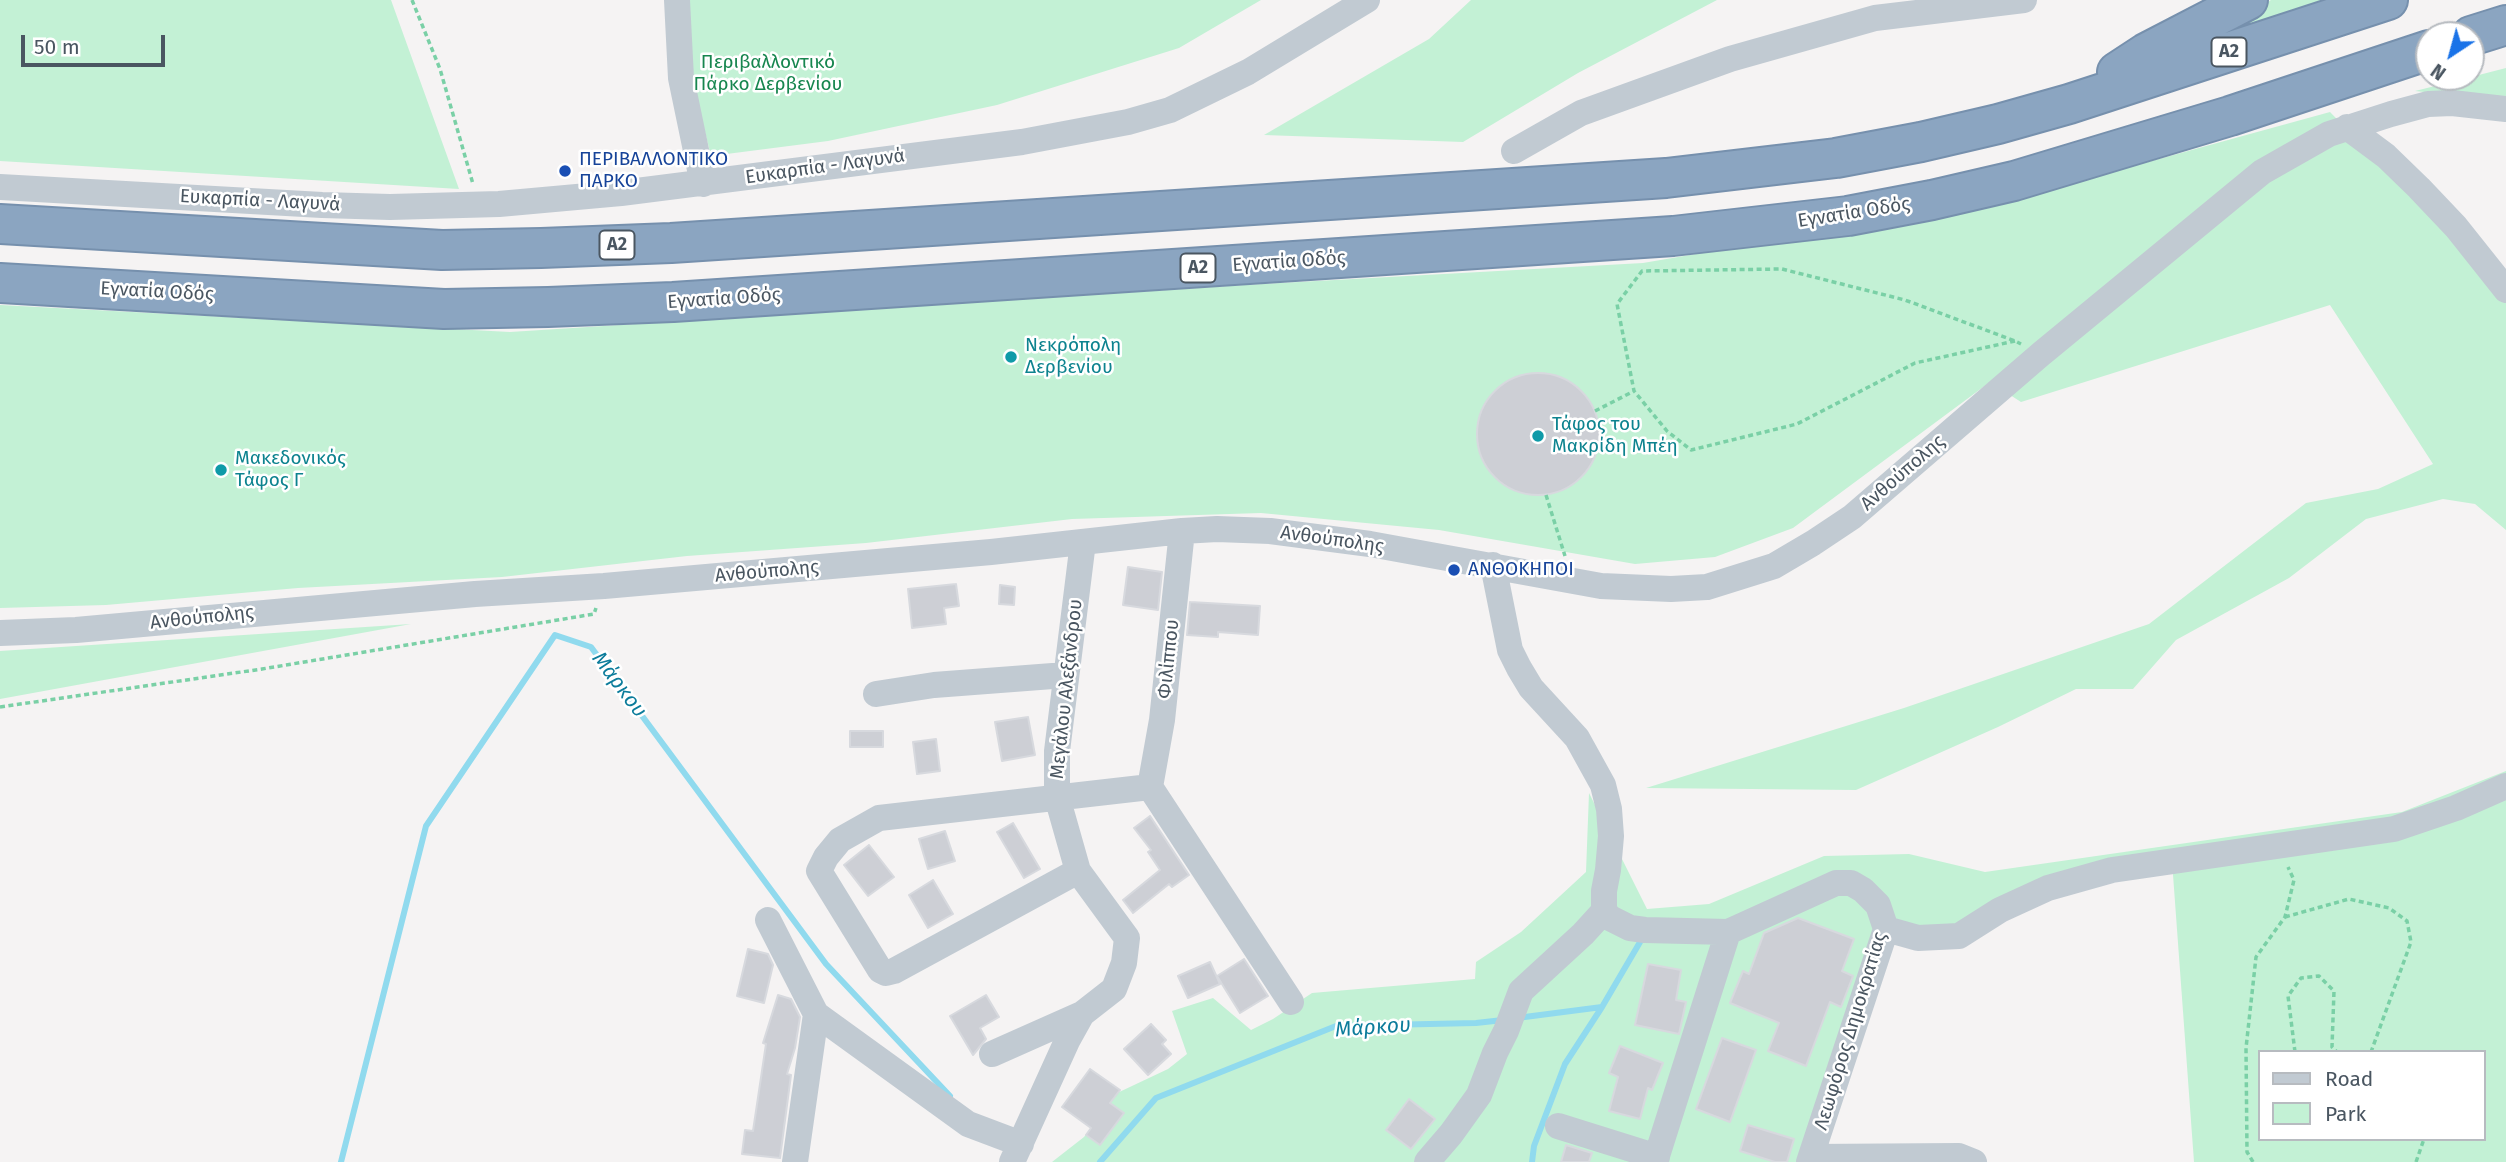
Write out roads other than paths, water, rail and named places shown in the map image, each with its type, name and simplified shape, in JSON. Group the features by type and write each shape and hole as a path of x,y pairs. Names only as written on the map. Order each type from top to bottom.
{"highway":[{"path":"2069,104 2146,53 2248,0"},
{"name":"Α2","path":"0,224 442,250 671,243 1746,170 1836,158 1998,124 2069,104 2388,0"},
{"path":"2485,32 2506,25"},
{"path":"2485,56 2506,52"},
{"name":"Εγνατία Οδός","path":"0,283 444,309 548,307 673,302 1673,236 1848,216 1933,200 2081,162 2415,55"},
{"path":"2339,80 2385,76 2415,70"}],"street":[{"path":"677,0 681,78 703,184"},
{"name":"Ευκαρπία - Λαγυνά","path":"0,187 322,205 480,205 609,195 1021,142 1128,122 1170,110 1248,72 1367,0"},
{"path":"1514,151 1581,113 1730,59 1875,18 2024,0"},
{"name":"Ανθούπολης","path":"0,633 76,631 475,594 604,586 1217,529 1294,534 1370,544 1601,586 1671,589 1707,587 1774,566 1852,517 2041,354 2263,172 2329,134 2428,104 2452,103 2506,109"},
{"path":"2347,127 2386,156 2419,188 2456,227 2506,290"},
{"name":"Φιλίππου","path":"1150,788 1162,720 1182,531"},
{"name":"Μεγάλου Αλεξάνδρου","path":"1016,1153 1082,1014 1114,989 1124,963 1127,938 1078,871 1056,797 1057,751 1083,542"},
{"path":"1427,1162 1479,1095 1521,991 1604,911 1611,836 1609,809 1603,785 1577,738 1531,688 1510,650 1493,565"},
{"path":"876,694 934,685 1066,675"},
{"path":"1886,929 1919,937 1959,936 2000,910 2048,888 2112,870 2395,829 2456,808 2506,786"},
{"path":"1078,871 894,971 886,972 880,970 819,871 840,840 880,818 1150,788 1291,1002"},
{"name":"Λεωφόρος Δημοκρατίας","path":"1604,911 1618,923 1630,928 1728,932 1836,883 1851,883 1878,905 1886,929 1810,1159"},
{"path":"768,920 816,1014 968,1124 1016,1153"},
{"path":"1558,1126 1656,1159 1728,932"},
{"path":"795,1162 816,1014"},
{"path":"992,1054 1082,1014"},
{"path":"1810,1159 1959,1156 1974,1162"}],"waterway":[{"name":"Μάρκου","path":"341,1162 426,826 555,635 591,647 826,964 950,1096"},
{"name":"Μάρκου","path":"1517,1018 1602,1007 1643,937"},
{"name":"Μάρκου","path":"1532,1162 1534,1146 1565,1064 1602,1007"},
{"name":"Μάρκου","path":"1100,1162 1156,1098 1336,1026 1503,1020"}],"place":[{"name":"ΠΕΡΙΒΑΛΛΟΝΤΙΚΟ ΠΑΡΚΟ","path":"565,171"},
{"name":"Νεκρόπολη Δερβενίου","path":"1011,357"},
{"name":"Τάφος του Μακρίδη Μπέη","path":"1538,436"},
{"name":"Μακεδονικός Τάφος Γ","path":"221,470"},
{"name":"ΑΝΘΟΚΗΠΟΙ","path":"1454,570"}],"park label":[{"name":"Περιβαλλοντικό Πάρκο Δερβενίου","path":"768,74"}]}
